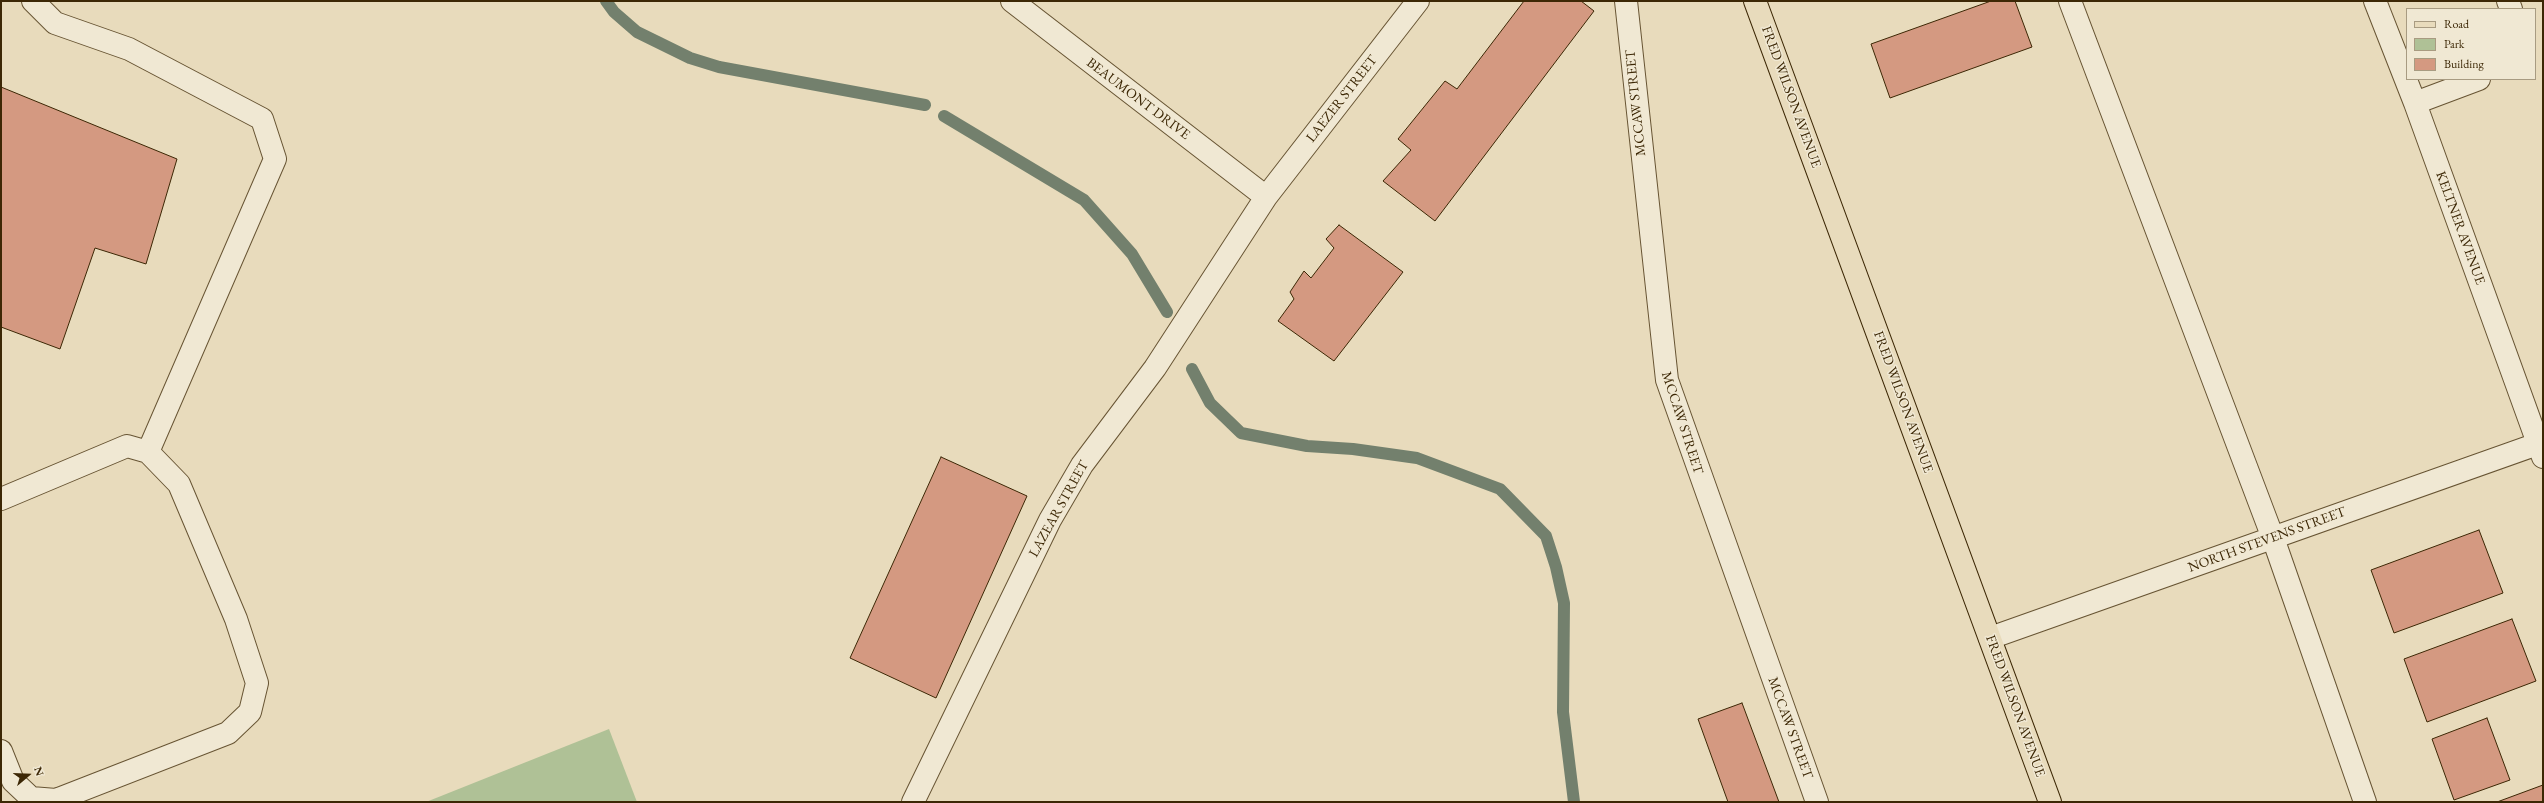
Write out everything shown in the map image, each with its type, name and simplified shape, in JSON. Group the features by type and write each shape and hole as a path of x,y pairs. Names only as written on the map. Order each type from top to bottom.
{"main road":[{"name":"FRED WILSON AVENUE","path":"1755,1 2050,802"}],"street":[{"path":"33,1 55,23 129,49 262,119 274,159 148,452"},
{"name":"BEAUMONT DRIVE","path":"1012,1 1266,196"},
{"name":"LAEZER STREET","path":"1266,196 1418,1"},
{"name":"MCCAW STREET","path":"1626,1 1666,380 1817,802"},
{"path":"2070,1 2273,538 2365,802"},
{"name":"KELTNER AVENUE","path":"2375,1 2415,103 2541,448"},
{"path":"2415,103 2476,80"},
{"name":"LAZEAR STREET","path":"913,802 1065,492 1082,465 1155,368 1266,196"},
{"path":"1,499 127,446 148,452 179,484 236,619 257,683 250,712 228,733 56,800 31,798 13,781 1,751"},
{"name":"NORTH STEVENS STREET","path":"1990,638 2273,538 2541,448"}],"green space":[{"path":"609,729 637,802 426,802"}],"building":[{"path":"1524,1 1581,1 1594,11 1435,221 1383,181 1411,150 1398,139 1445,81 1457,89"},
{"path":"1991,1 2015,1 2032,47 1890,98 1871,44"},
{"path":"1,87 177,159 146,264 95,248 60,349 1,327"},
{"path":"1339,225 1403,272 1334,361 1278,321 1294,299 1290,292 1304,271 1311,278 1334,248 1326,239"},
{"path":"941,457 1027,496 936,698 850,658"},
{"path":"2479,530 2503,593 2394,633 2371,570"},
{"path":"2512,619 2536,681 2427,722 2404,659"},
{"path":"1742,703 1779,802 1728,802 1698,719"},
{"path":"2487,718 2510,780 2454,800 2432,739"},
{"path":"2543,785 2543,802 2497,802"}],"waterway":[{"path":"606,1 614,12 637,32 690,58 719,67 925,105"},
{"path":"944,116 1084,200 1132,254 1167,312"},
{"path":"1192,369 1210,403 1241,433 1307,446 1353,449 1417,458 1500,489 1546,536 1556,567 1564,603 1563,712 1574,802"}]}
